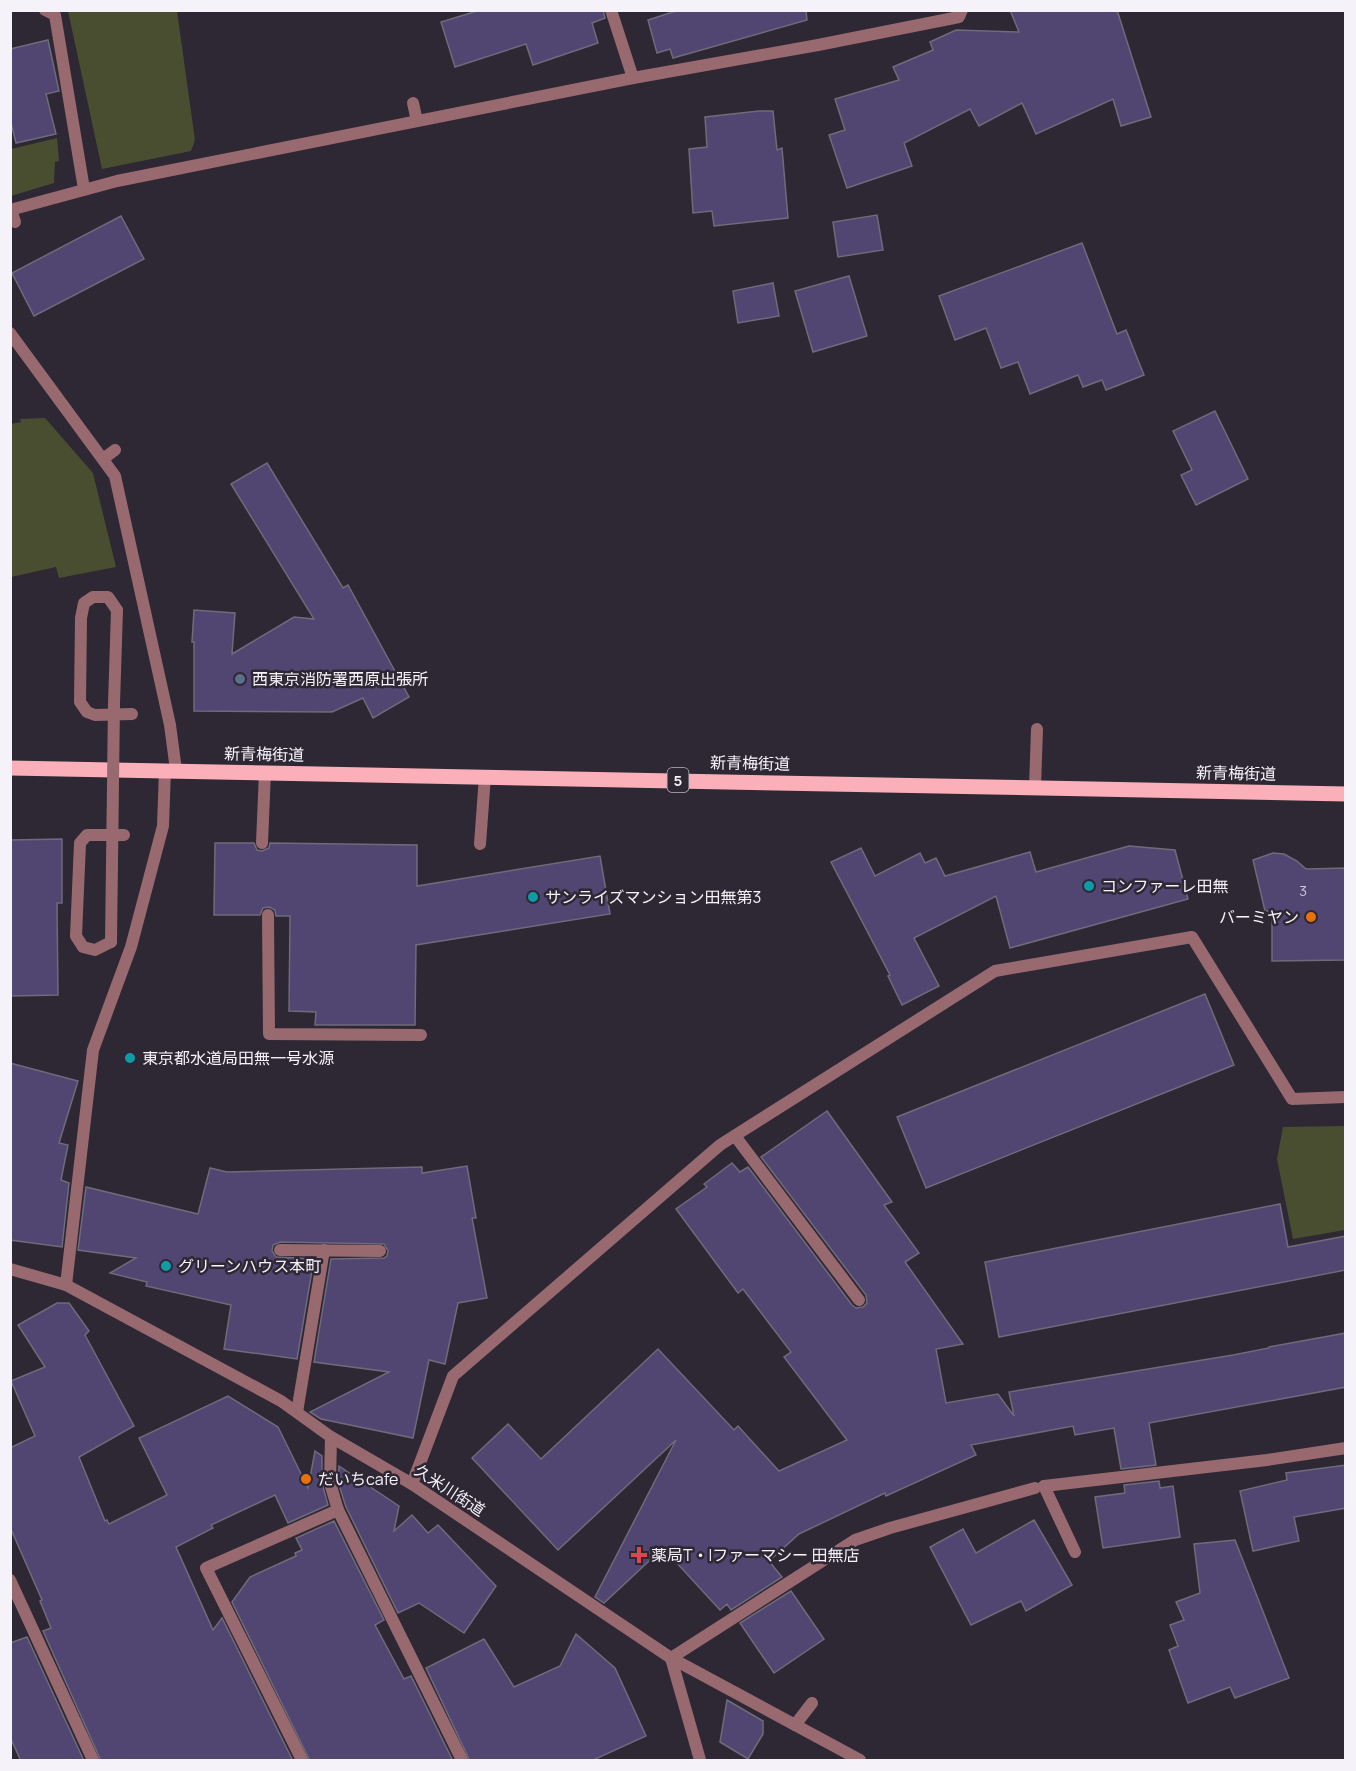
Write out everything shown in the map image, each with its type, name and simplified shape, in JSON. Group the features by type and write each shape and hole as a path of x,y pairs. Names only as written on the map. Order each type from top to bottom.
{"main road":[{"name":"新青梅街道","path":"10,768 1346,794"}],"street":[{"path":"45,10 55,15 84,189"},
{"path":"611,10 633,78"},
{"path":"15,222 11,210 117,180 633,78 959,17 962,10"},
{"path":"413,103 417,121"},
{"path":"10,333 115,476 170,725 170,770 163,826 131,946 93,1050 66,1285"},
{"path":"103,459 114,450"},
{"path":"124,835 87,835 80,843 76,936 83,947 95,950 111,942 114,704 117,610 108,597 93,597 84,603 81,618 80,702 87,712 95,715 132,714"},
{"path":"1035,787 1036,729"},
{"path":"262,843 265,772"},
{"path":"480,844 485,776"},
{"path":"268,915 268,1034 421,1035"},
{"path":"412,1484 453,1376 720,1145 995,971 1192,937 1292,1099 1346,1097"},
{"path":"735,1136 859,1300"},
{"path":"280,1250 380,1251"},
{"path":"297,1412 324,1250"},
{"name":"久米川街道","path":"10,1269 66,1285 281,1401 331,1437 412,1484 671,1658 860,1761"},
{"path":"331,1437 330,1483 338,1510 462,1761"},
{"path":"700,1761 671,1658 855,1540 890,1528 1040,1487 1267,1460 1346,1448"},
{"path":"1040,1487 1075,1552"},
{"path":"302,1761 206,1568 338,1510"},
{"path":"10,1580 93,1761"},
{"path":"795,1725 812,1703"}],"green space":[{"path":"68,11 177,11 195,140 191,151 102,169"},
{"path":"57,138 59,161 55,162 54,183 11,196 11,149"},
{"path":"45,418 93,473 116,567 59,578 56,567 11,577 11,424 21,422 20,419"},
{"path":"1345,1126 1345,1230 1293,1239 1277,1159 1283,1127"}],"building":[{"path":"603,10 605,18 592,23 598,43 533,65 526,44 455,67 441,22 477,11"},
{"path":"679,10 806,10 807,20 673,58 670,49 657,53 648,20"},
{"path":"1010,10 1117,10 1151,117 1121,126 1113,99 1036,134 1022,103 979,126 970,109 904,143 912,166 847,188 829,135 845,130 835,99 899,80 893,67 933,50 930,42 956,30 1019,32"},
{"path":"48,40 59,91 46,94 56,134 16,143 10,119 10,49"},
{"path":"773,111 777,150 782,148 788,218 714,226 712,211 693,213 689,149 707,147 705,117"},
{"path":"877,215 883,250 838,257 833,222"},
{"path":"121,216 144,259 34,316 12,273"},
{"path":"1082,243 1117,334 1126,330 1144,375 1106,390 1102,380 1083,387 1078,375 1030,394 1018,362 1001,368 986,328 955,340 939,296"},
{"path":"849,276 867,336 813,352 795,291"},
{"path":"773,283 779,316 738,323 733,291"},
{"path":"1215,411 1248,479 1196,505 1181,475 1192,470 1173,431"},
{"path":"267,463 343,588 348,585 409,697 373,718 363,698 332,712 194,711 194,642 192,642 194,610 235,613 232,654 294,617 314,619 231,484"},
{"path":"62,839 62,903 57,903 58,995 10,996 10,840"},
{"path":"215,843 254,843 257,850 262,851 269,848 270,843 417,845 417,886 600,856 610,914 416,945 415,1025 315,1025 316,1012 289,1011 290,916 276,916 275,910 269,907 263,908 260,915 214,915"},
{"path":"1129,846 1175,850 1188,899 1010,948 996,896 914,938 939,986 902,1005 888,976 890,975 831,862 861,848 875,876 920,853 925,863 936,858 945,876 1030,852 1036,872"},
{"path":"1273,853 1284,854 1306,869 1346,868 1346,960 1272,961 1272,911 1265,911 1253,860"},
{"path":"1205,994 1234,1065 926,1188 897,1117"},
{"path":"10,1063 78,1081 59,1143 68,1145 61,1180 69,1183 62,1247 10,1240"},
{"path":"827,1111 892,1202 884,1205 919,1253 905,1262 963,1344 936,1349 946,1403 998,1394 1014,1416 1009,1392 1233,1355 1346,1333 1346,1387 1149,1423 1156,1465 1121,1469 1114,1428 1075,1435 1073,1426 971,1445 976,1455 886,1496 885,1493 799,1534 769,1561 782,1577 731,1610 727,1604 720,1610 663,1548 604,1603 595,1597 676,1440 558,1550 472,1458 508,1424 541,1459 658,1349 734,1430 738,1426 779,1471 847,1440 784,1357 791,1352 743,1289 738,1293 676,1209 707,1187 704,1184 732,1163 740,1172 748,1167 852,1305 856,1308 863,1307 867,1303 866,1295 761,1157"},
{"path":"467,1166 476,1218 472,1218 487,1298 458,1303 445,1364 429,1360 413,1438 321,1419 310,1412 389,1372 314,1362 331,1259 384,1258 388,1251 384,1244 280,1242 273,1245 272,1251 276,1257 314,1259 297,1359 224,1349 231,1305 146,1286 147,1282 110,1273 136,1258 78,1250 86,1187 198,1214 210,1168 227,1172 422,1167 422,1173"},
{"path":"1280,1204 1288,1247 1346,1236 1346,1270 999,1337 985,1262"},
{"path":"57,1303 69,1303 89,1331 85,1335 134,1426 79,1457 105,1521 107,1520 109,1524 167,1495 139,1438 228,1396 278,1427 308,1488 315,1451 322,1456 322,1483 328,1505 288,1523 275,1495 211,1525 213,1528 176,1547 213,1630 222,1618 293,1761 101,1761 43,1631 51,1628 40,1601 42,1600 10,1527 10,1448 35,1436 11,1381 45,1367 18,1325"},
{"path":"1346,1465 1346,1508 1294,1517 1299,1541 1253,1551 1240,1491 1287,1480 1286,1473"},
{"path":"339,1466 399,1506 394,1531 412,1515 428,1533 438,1525 496,1586 464,1633 419,1603 398,1613 346,1507 338,1482"},
{"path":"1159,1481 1160,1488 1173,1486 1180,1537 1103,1548 1095,1497 1125,1493 1124,1485"},
{"path":"1034,1520 1072,1585 1026,1611 1021,1601 971,1625 930,1547 963,1529 976,1553"},
{"path":"334,1521 384,1620 375,1625 404,1679 411,1676 453,1761 310,1761 232,1602 250,1577 296,1556 295,1553 302,1550 296,1538"},
{"path":"1235,1540 1289,1678 1235,1698 1230,1687 1188,1703 1169,1650 1178,1646 1170,1625 1184,1620 1176,1602 1200,1593 1194,1544"},
{"path":"791,1591 824,1639 774,1673 740,1623"},
{"path":"576,1634 615,1668 646,1736 591,1761 470,1761 426,1668 484,1639 514,1687 560,1666"},
{"path":"27,1637 84,1761 21,1761 10,1737 10,1643"},
{"path":"727,1700 763,1721 763,1734 748,1759 720,1742"}],"place":[{"name":"西東京消防署西原出張所","path":"240,679"},
{"name":"コンファーレ田無","path":"1089,886"},
{"name":"サンライズマンション田無第3","path":"533,897"},
{"name":"バーミヤン","path":"1311,917"},
{"name":"東京都水道局田無一号水源","path":"130,1058"},
{"name":"グリーンハウス本町","path":"166,1266"},
{"name":"だいちcafe","path":"306,1479"},
{"name":"薬局T・Iファーマシー 田無店","path":"639,1555"}]}
